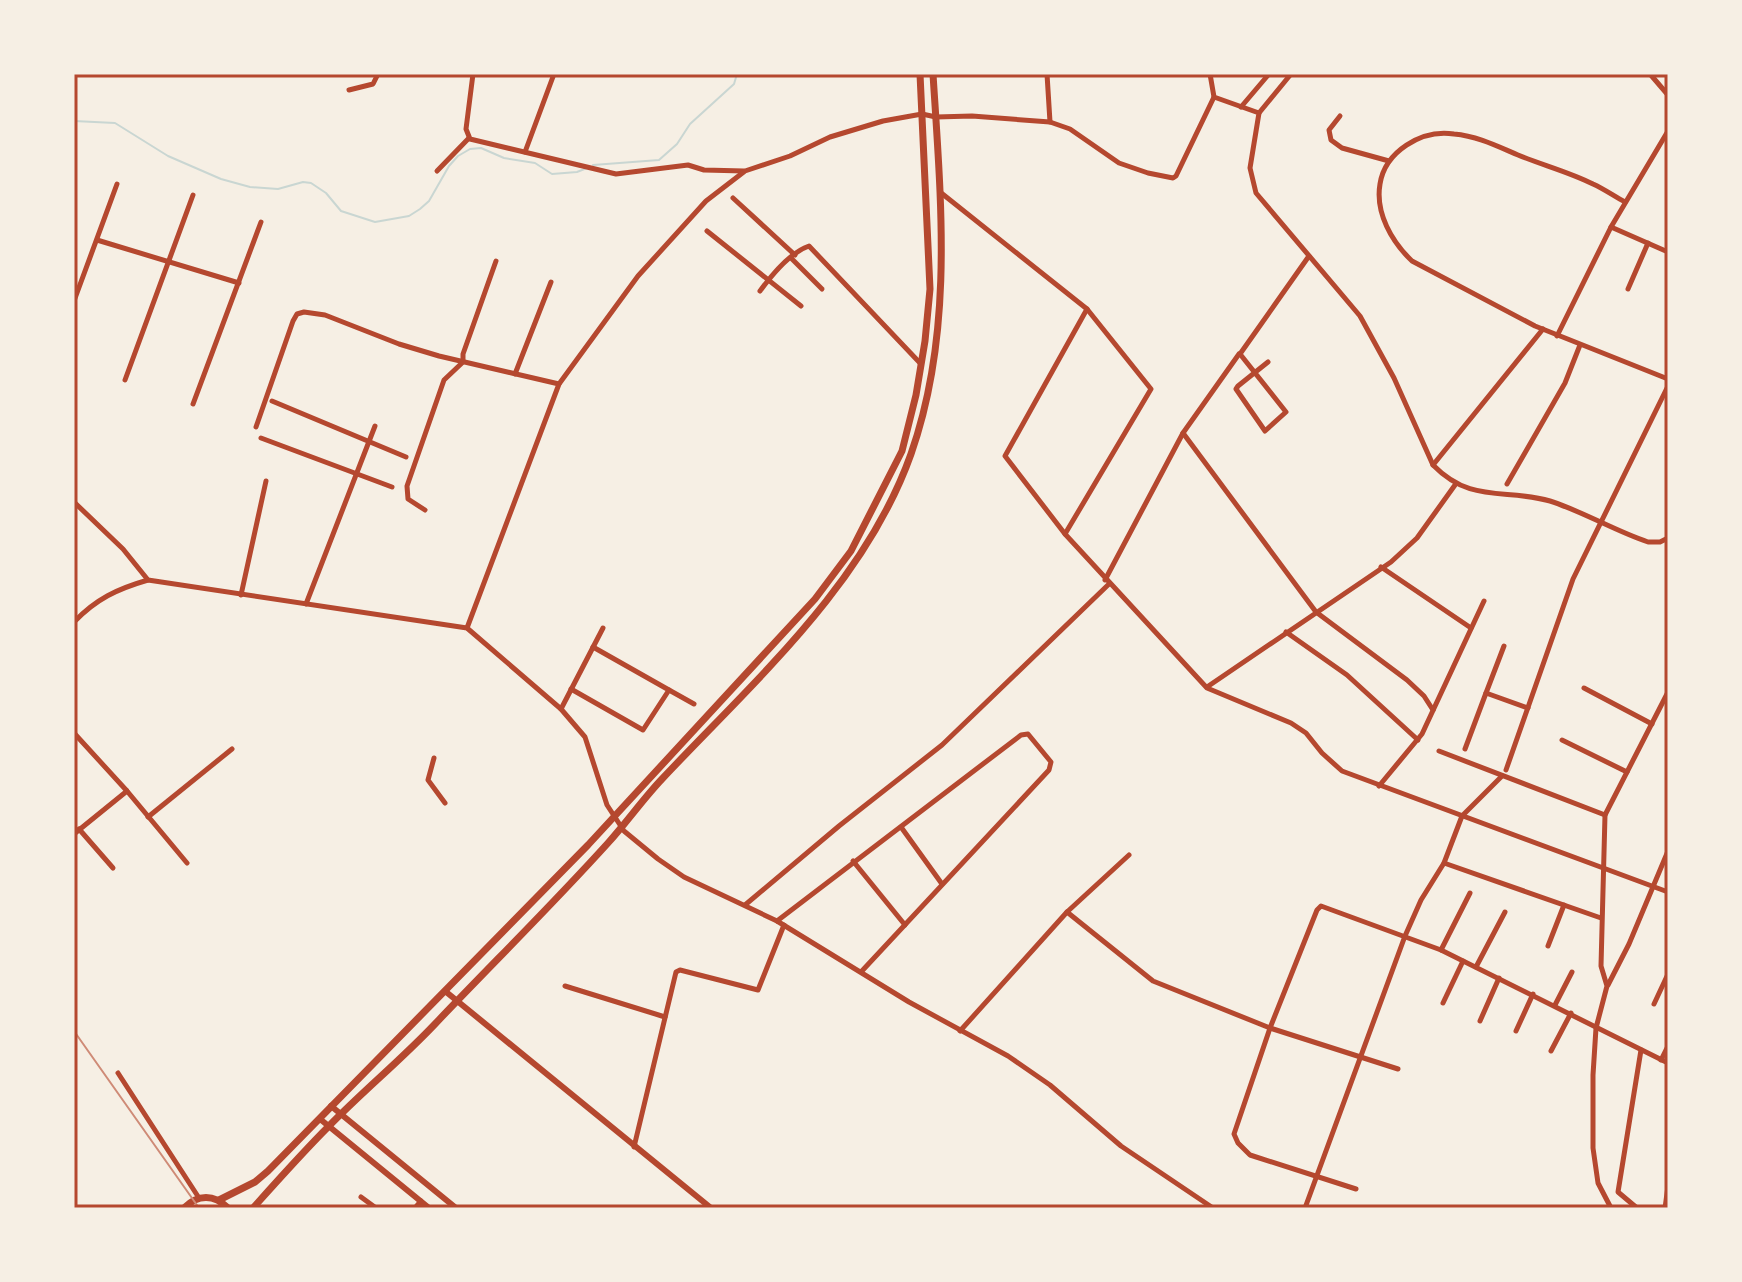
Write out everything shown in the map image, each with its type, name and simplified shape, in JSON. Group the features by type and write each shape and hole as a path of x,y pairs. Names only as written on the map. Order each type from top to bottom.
{"main road":[{"path":"184,1208 193,1199 219,1200 255,1182 320,1119 614,815 815,599 851,551 902,451 921,364 930,289 920,74"},
{"path":"253,1208 328,1127 456,1001 622,827 657,783 820,608 859,557 911,456 938,342 942,287 933,74"},
{"path":"219,1200 228,1208"}],"street":[{"path":"349,90 373,84 378,74"},
{"path":"469,138 466,129 473,74"},
{"path":"525,152 554,74"},
{"path":"1047,74 1050,122"},
{"path":"467,628 559,384 638,276 706,201 745,171 790,156 830,137 883,121 922,114 1050,122 1070,129 1119,163 1173,178 1214,97 1210,74"},
{"path":"1241,108 1269,74"},
{"path":"1291,74 1259,113 1250,168 1256,193 1360,316 1394,378 1433,465 1455,485 1504,496 1548,500 1648,542 1668,538"},
{"path":"1650,74 1668,95"},
{"path":"1214,97 1259,113"},
{"path":"1340,116 1329,130 1331,140 1342,148 1389,161"},
{"path":"1557,336 1611,227 1668,131"},
{"path":"1625,202 1592,183 1485,141 1451,133 1429,135 1402,148 1382,169 1378,191 1380,211 1396,246 1412,261 1557,336 1668,379"},
{"path":"469,138 616,174 688,165 704,170 745,171"},
{"path":"437,171 469,138"},
{"path":"74,301 117,184"},
{"path":"940,192 1087,309 1151,389 1065,534"},
{"path":"125,380 193,195"},
{"path":"733,198 822,289"},
{"path":"193,404 261,222"},
{"path":"1611,227 1668,252"},
{"path":"707,231 801,306"},
{"path":"97,240 239,283"},
{"path":"1628,289 1648,243"},
{"path":"760,291 804,246 814,248 921,364"},
{"path":"745,905 942,745 1107,582 1183,433 1309,256"},
{"path":"425,510 408,499 407,486 444,380 463,362 463,354 496,261"},
{"path":"515,374 551,282"},
{"path":"1087,309 1005,456 1065,534 1207,688 1291,723 1306,733 1342,771 1668,892"},
{"path":"256,427 297,314 304,312 325,315 399,344 559,384"},
{"path":"1433,465 1543,329"},
{"path":"1507,484 1565,383 1580,345"},
{"path":"1240,354 1256,373 1286,412 1265,431 1237,393 1238,386 1256,373 1268,362"},
{"path":"1305,1208 1405,936 1421,900 1444,863 1462,816 1504,773 1573,579 1668,386"},
{"path":"272,401 406,457"},
{"path":"306,604 375,426"},
{"path":"1183,433 1316,612 1407,680 1433,710"},
{"path":"261,438 392,487"},
{"path":"241,595 266,481"},
{"path":"1207,688 1381,567 1417,538 1455,485"},
{"path":"74,502 123,549 148,580"},
{"path":"1381,567 1471,628"},
{"path":"74,622 102,597 148,580 467,628 561,709 585,737 607,805 622,827 658,859 684,877 777,921 960,1031 1008,1056 1050,1085 1121,1146 1213,1208"},
{"path":"1379,786 1418,740 1484,601"},
{"path":"561,709 603,628"},
{"path":"1285,632 1347,675 1418,740"},
{"path":"1465,749 1504,646"},
{"path":"593,647 694,704"},
{"path":"1584,688 1652,724"},
{"path":"571,689 643,730 669,690"},
{"path":"1607,986 1601,966 1605,815 1668,692"},
{"path":"1486,693 1528,708"},
{"path":"777,921 1025,732 1051,762 1049,770 861,972"},
{"path":"74,733 187,863"},
{"path":"1562,740 1627,772"},
{"path":"148,817 232,749"},
{"path":"1439,751 1504,773 1605,815"},
{"path":"434,758 428,770 428,780 445,803"},
{"path":"113,868 77,832 127,791"},
{"path":"901,827 942,884"},
{"path":"1611,1206 1598,1183 1593,1148 1596,1028 1607,986 1668,851"},
{"path":"960,1031 1067,912 1129,855"},
{"path":"853,861 905,925"},
{"path":"1444,863 1602,918"},
{"path":"1441,950 1470,893"},
{"path":"1548,946 1564,905"},
{"path":"1356,1189 1250,1155 1234,1134 1270,1028 1321,906 1441,950 1668,1063"},
{"path":"1067,912 1153,981 1270,1028 1398,1069"},
{"path":"1476,967 1505,912"},
{"path":"634,1147 674,978 680,970 758,990 784,925"},
{"path":"1443,1003 1463,961"},
{"path":"1555,1005 1572,972"},
{"path":"1654,1004 1668,974"},
{"path":"1480,1021 1499,978"},
{"path":"565,986 665,1017"},
{"path":"445,991 711,1208"},
{"path":"1516,1031 1533,994"},
{"path":"1551,1051 1571,1013"},
{"path":"1661,1060 1668,1046"},
{"path":"1611,1206 1618,1192 1641,1050"},
{"path":"118,1073 199,1198"},
{"path":"331,1106 456,1208"},
{"path":"320,1119 429,1208"},
{"path":"390,1176 400,1163"},
{"path":"1665,1208 1668,1186"},
{"path":"1618,1192 1637,1208"},
{"path":"361,1197 376,1208"},
{"path":"415,1208 421,1201"}],"waterway":[{"path":"593,165 659,160 677,144 690,124 734,84 737,74"},
{"path":"74,121 115,123 168,156 221,179 250,187 278,189 303,182 311,183 326,193 341,211 375,222 409,216 420,209 429,201 449,166 470,149 481,148 504,158 535,163 552,174 587,168"}],"railway":[{"path":"74,1031 199,1208"}]}
